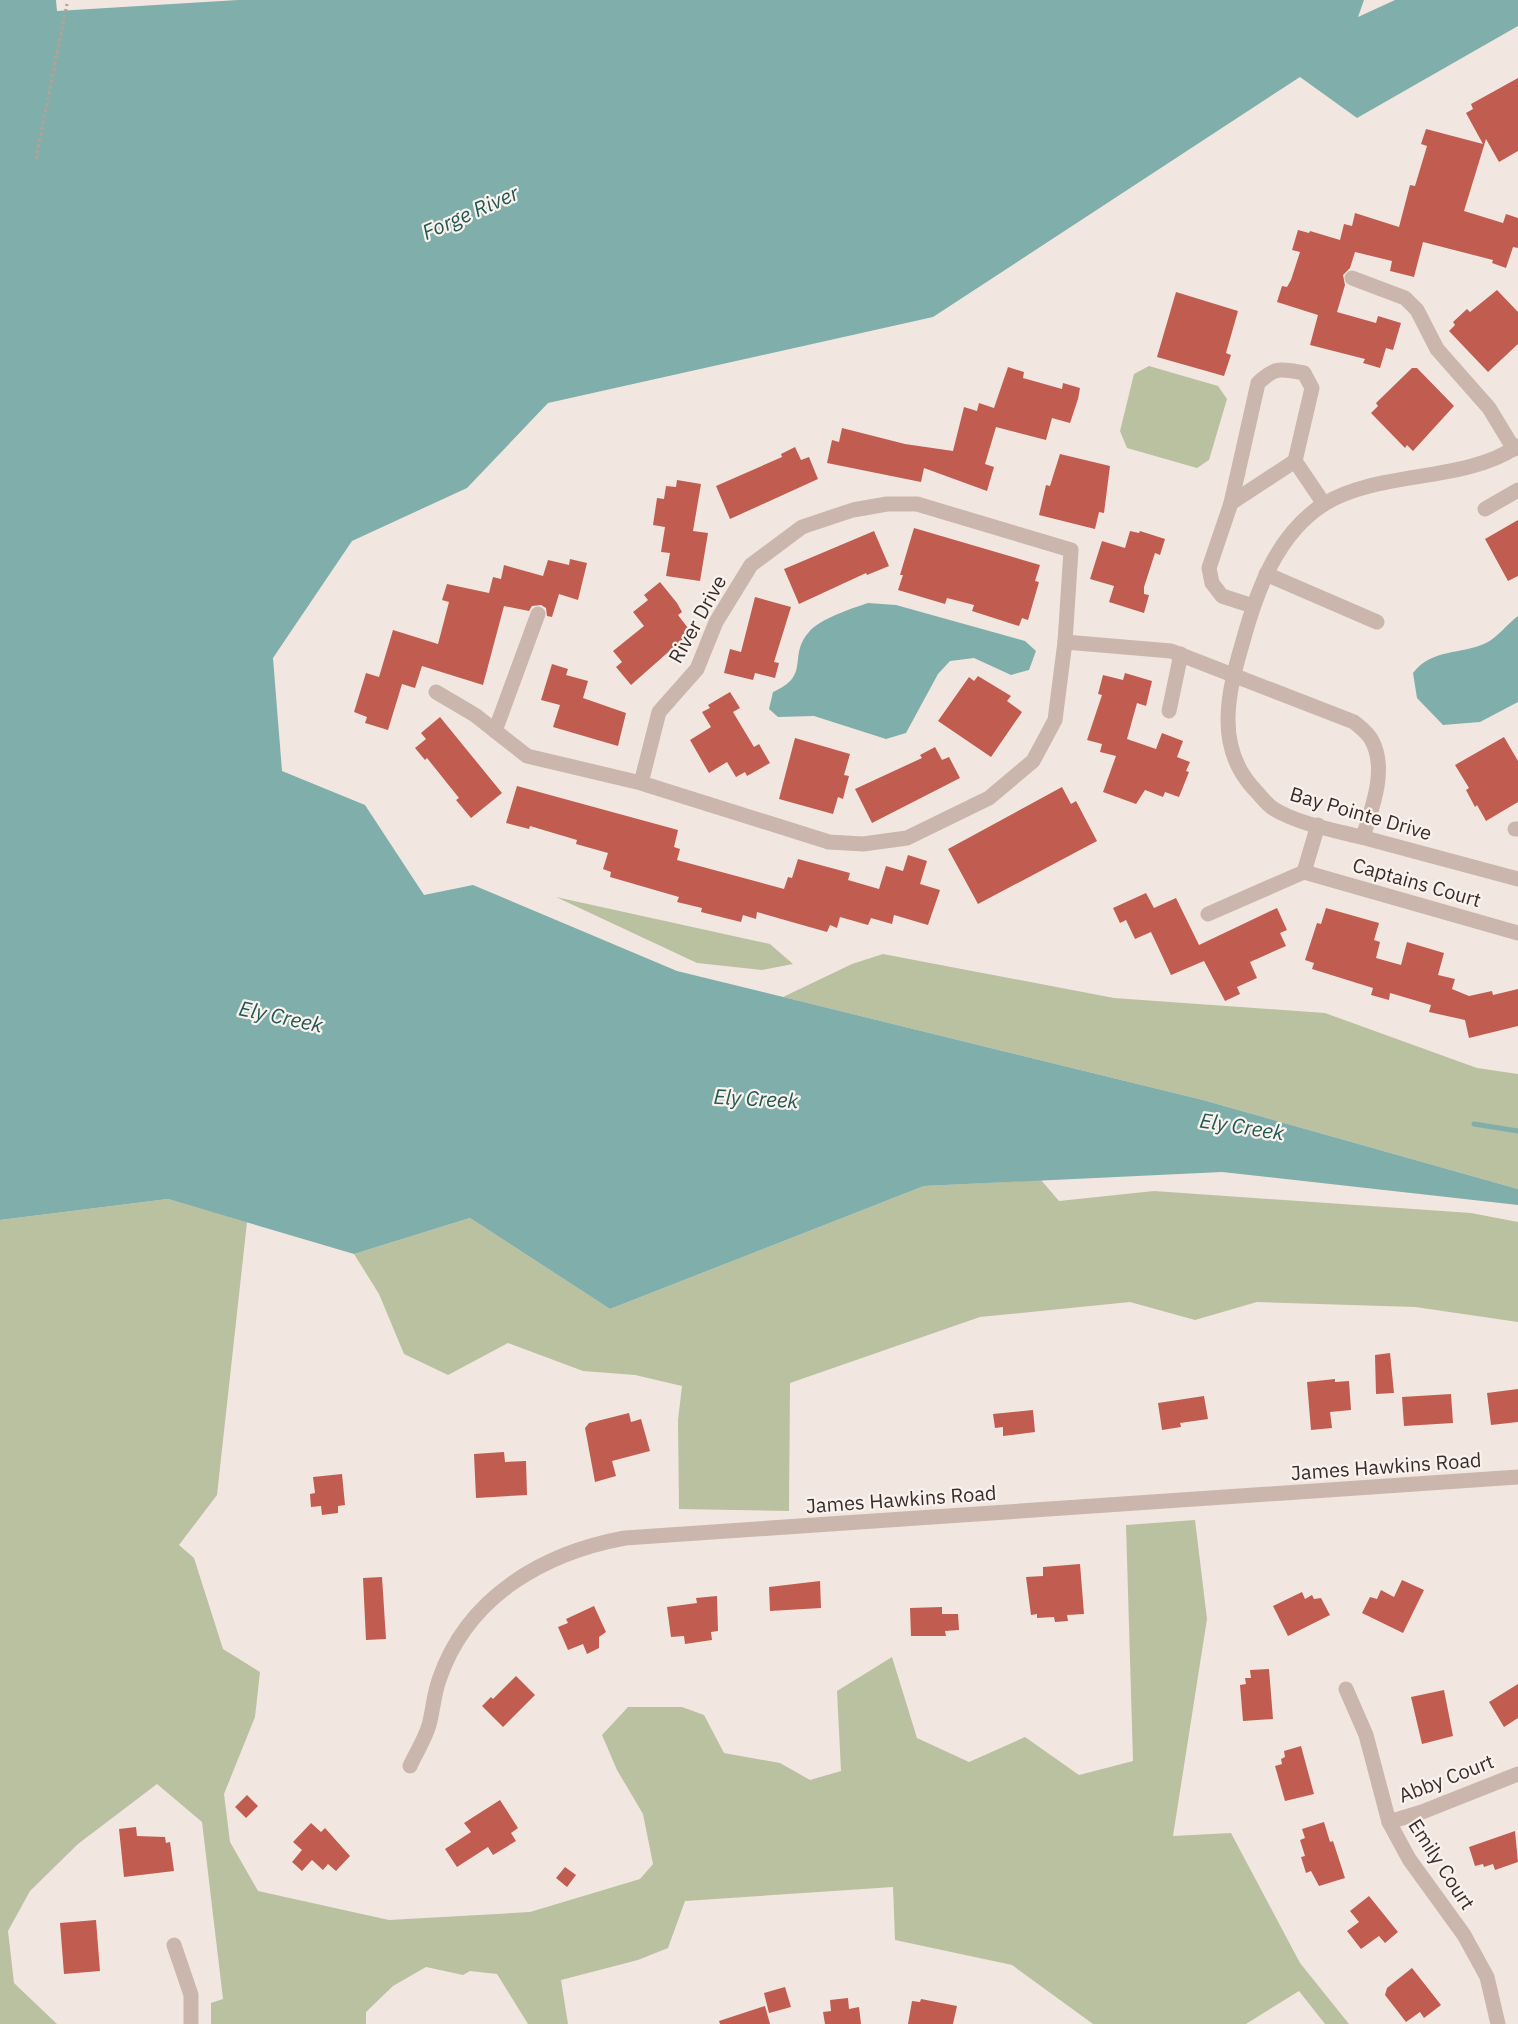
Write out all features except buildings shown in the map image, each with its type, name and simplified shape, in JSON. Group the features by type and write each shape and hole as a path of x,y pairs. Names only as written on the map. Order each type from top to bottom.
{"street":[{"path":"1352,278 1405,298 1417,310 1437,349 1490,408 1516,447"},
{"path":"1230,503 1295,461 1312,387 1304,373 1279,369 1268,373 1258,383 1230,503 1209,567 1212,583 1222,596 1253,606"},
{"name":"Bay Pointe Drive","path":"1516,447 1463,468 1361,489 1324,504 1296,528 1266,574 1253,606 1233,675 1226,721 1229,743 1236,764 1245,780 1274,809 1318,825 1518,879"},
{"path":"1295,461 1324,504"},
{"path":"1485,509 1518,490"},
{"name":"River Drive","path":"887,504 918,504 1071,550 1065,642 1055,720 1033,761 989,798 908,838 863,844 829,842 641,783 659,712 697,669 716,622 751,565 802,527 853,510 887,504"},
{"path":"1266,574 1377,622"},
{"path":"495,731 538,614"},
{"path":"1065,642 1181,654 1354,722 1369,735 1377,762 1376,793 1363,837"},
{"path":"1169,711 1181,654"},
{"path":"436,692 495,731 526,756 641,783"},
{"path":"1208,914 1304,872 1318,825"},
{"name":"Captains Court","path":"1304,872 1518,933"},
{"name":"James Hawkins Road","path":"410,1766 429,1727 439,1680 459,1637 475,1615 518,1578 560,1555 588,1545 625,1538 1518,1477"},
{"name":"Emily Court","path":"1346,1689 1366,1735 1389,1822 1409,1859 1464,1935 1487,1977 1498,2024"},
{"name":"Abby Court","path":"1389,1822 1422,1812 1518,1773"},
{"path":"174,1945 191,1995 191,2024"}],"path":[{"path":"36,159 67,4"}],"green space":[{"path":"1149,366 1218,386 1227,399 1209,460 1197,468 1127,448 1120,431 1134,374"},
{"path":"556,897 770,944 793,964 762,970 697,963"},
{"path":"883,954 1114,998 1325,1013 1477,1068 1518,1074 1518,1189 1203,1100 783,997 852,964"},
{"path":"1041,1180 1059,1201 1154,1191 1471,1213 1518,1222 1518,1322 1415,1307 1257,1302 1195,1320 1130,1302 980,1317 790,1383 789,1511 679,1509 678,1420 682,1386 635,1375 583,1371 508,1343 448,1375 404,1354 379,1294 354,1254 470,1218 610,1309 924,1186"},
{"path":"168,1199 247,1222 217,1495 179,1545 194,1558 223,1649 260,1672 255,1717 224,1794 230,1842 258,1891 389,1920 530,1912 640,1879 653,1864 643,1814 617,1770 602,1735 628,1707 682,1707 704,1715 724,1753 780,1763 810,1780 841,1771 837,1691 892,1657 917,1738 969,1762 1025,1737 1079,1775 1133,1761 1126,1525 1195,1520 1207,1619 1173,1836 1231,1833 1300,1963 1349,2024 1325,2024 1299,1991 1246,2024 1093,2024 1012,1965 895,1940 893,1887 685,1901 668,1948 638,1960 561,1980 568,2024 528,2024 497,1974 470,1971 463,1975 426,1967 393,1986 366,2012 366,2024 211,2024 211,2003 223,1999 202,1822 157,1784 78,1844 30,1891 8,1931 14,1983 57,2024 0,2024 0,1220"}],"water":[{"path":"0,0 56,0 57,11 238,0 1364,0 1358,17 1395,0 1518,0 1518,26 1357,118 1300,77 933,317 548,403 467,488 352,541 273,658 282,771 365,805 424,895 473,885 677,971 1203,1100 1518,1189 1518,1205 1222,1172 924,1186 610,1309 470,1218 354,1254 168,1199 0,1220"},
{"path":"868,603 896,605 1025,641 1036,651 1029,670 1011,675 974,658 950,661 938,674 906,733 886,739 814,716 778,717 769,709 773,692 785,686 792,679 796,672 803,641 809,632 828,618"},
{"path":"1518,616 1518,702 1480,722 1443,725 1417,698 1413,673 1429,659 1486,643"}],"waterway":[{"path":"1474,1124 1518,1131"}],"water label":[{"name":"Forge River","path":"470,212"},
{"name":"Ely Creek","path":"281,1016"},
{"name":"Ely Creek","path":"756,1098"},
{"name":"Ely Creek","path":"1242,1126"}]}
